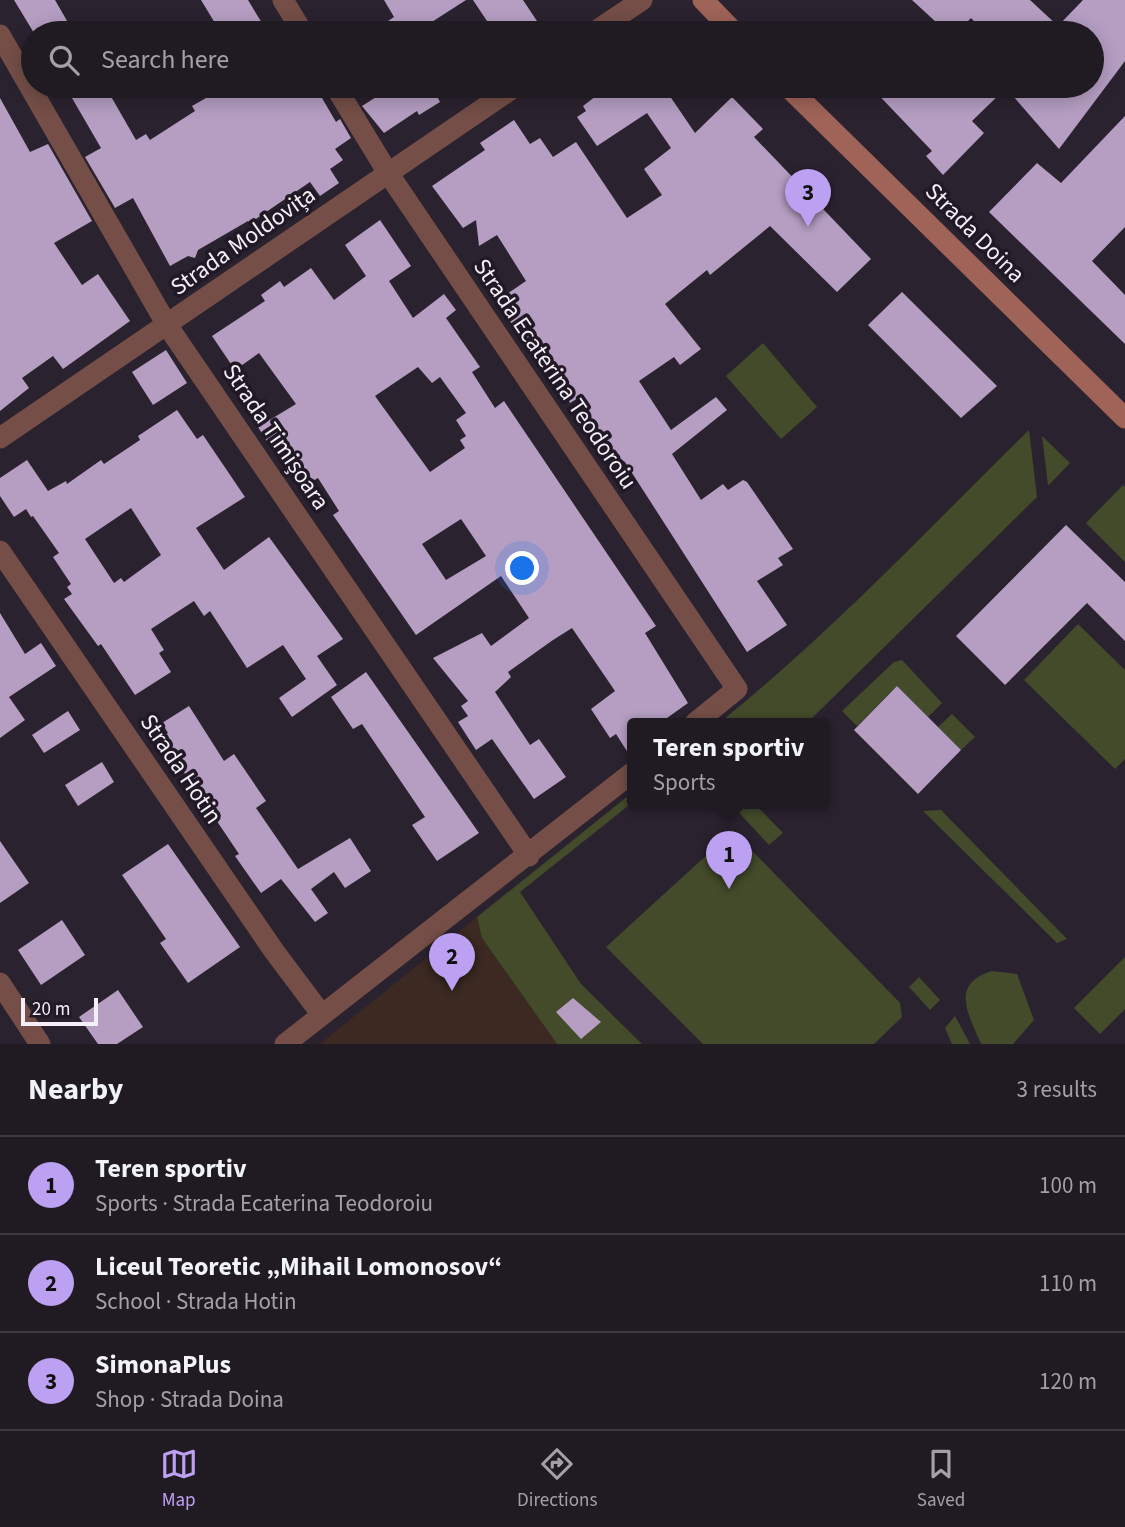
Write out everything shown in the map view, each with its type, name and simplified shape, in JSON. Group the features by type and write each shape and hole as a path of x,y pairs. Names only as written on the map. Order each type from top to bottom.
{"main road":[{"path":"703,0 723,21"},
{"name":"Strada Doina","path":"799,98 1125,418"}],"street":[{"path":"284,0 296,21"},
{"path":"611,21 642,0"},
{"name":"Strada Timișoara","path":"0,35 21,71"},
{"name":"Strada Timișoara","path":"36,98 167,325 529,856"},
{"name":"Strada Ecaterina Teodoroiu","path":"342,98 388,173 737,689 701,718"},
{"name":"Strada Moldovița","path":"0,438 498,98"},
{"name":"Strada Hotin","path":"0,551 274,951 322,1016"},
{"path":"285,1044 627,777"},
{"path":"0,983 40,1044"}],"shaded area":[{"path":"477,917 482,938 557,1044 320,1044"}],"green space":[{"path":"763,343 817,407 781,439 726,376"},
{"path":"1029,430 1037,497 812,718 725,718 800,654"},
{"path":"1042,436 1070,463 1049,485 1048,485"},
{"path":"1123,485 1125,487 1125,562 1086,523"},
{"path":"1078,624 1125,670 1125,759 1115,769 1024,680"},
{"path":"902,660 942,703 928,717 897,686 857,726 842,711 894,662"},
{"path":"952,714 975,737 961,750 938,727"},
{"path":"627,797 627,807 520,892 581,984 642,1044 557,1044 482,938 477,917"},
{"path":"736,809 760,809 783,833 769,845"},
{"path":"941,810 1067,939 1057,943 923,811"},
{"path":"733,831 900,1003 902,1017 874,1044 703,1044 606,947"},
{"path":"1125,957 1125,1009 1100,1034 1074,1008"},
{"path":"992,971 1017,974 1034,1020 1013,1044 981,1044 968,1012 966,992 970,984"},
{"path":"919,977 940,1000 930,1010 909,987"},
{"path":"955,1016 970,1044 952,1044 945,1028"}],"building":[{"path":"14,0 55,0 67,21 27,21"},
{"path":"201,0 248,0 261,21 214,21"},
{"path":"384,0 466,0 433,21 388,21 394,17"},
{"path":"473,0 523,0 537,21 487,21"},
{"path":"912,0 1030,0 1053,21 974,21 971,18 968,21 935,21"},
{"path":"1083,0 1125,0 1125,61 1104,89 1104,21 1063,21"},
{"path":"0,98 30,152 48,144 92,221 54,243 82,285 98,274 130,321 63,369 53,356 22,378 29,388 0,411"},
{"path":"72,98 112,98 136,140 146,134 150,140 195,111 192,106 206,98 322,98 336,122 340,119 351,138 335,149 343,160 330,169 339,183 320,196 310,182 250,223 248,221 198,250 195,258 188,256 170,266 133,198 115,208 85,157 101,148"},
{"path":"375,98 438,98 440,102 419,115 417,111 384,133 362,106"},
{"path":"593,98 671,98 695,133 733,98 763,129 754,137 871,259 837,292 770,226 710,275 707,270 665,304 701,349 680,365 674,357 639,381 671,430 716,397 727,410 672,454 701,500 723,484 728,490 743,480 747,482 793,549 778,558 783,565 757,581 787,625 747,652 625,462 617,457 578,398 570,403 568,399 565,401 505,314 515,307 507,294 526,281 497,235 479,246 476,220 463,228 432,186 485,150 480,143 514,120 530,144 540,138 553,157 576,142 627,218 662,195 644,169 671,148 647,113 597,146 577,117 586,111 583,106"},
{"path":"881,98 996,98 972,121 984,133 943,175 926,156 932,151"},
{"path":"1015,98 1097,98 1059,149"},
{"path":"1125,116 1125,227 1092,261 1125,295 1125,344 989,212 1037,163 1061,183"},
{"path":"380,220 411,266 389,281 413,318 444,294 456,310 446,318 480,367 472,372 495,408 504,401 656,626 645,633 688,703 667,718 627,718 627,751 616,734 610,738 591,709 615,691 572,628 508,672 511,677 495,692 530,745 539,739 566,777 534,799 492,739 476,750 458,722 468,716 461,706 468,701 433,658 482,633 491,646 529,618 501,576 416,635 333,515 339,511 318,478 311,482 284,439 270,446 258,427 296,404 259,353 235,370 212,336 265,301 261,295 280,281 284,287 311,268 334,300 366,276 345,245","holes":["418,367 432,383 440,377 466,413 456,420 466,436 460,440 465,448 430,472 375,396","461,519 486,556 446,580 422,544"]},
{"path":"902,292 997,386 961,418 868,325"},
{"path":"166,350 187,383 153,405 132,372"},
{"path":"177,410 197,439 203,435 245,497 196,528 224,570 269,537 343,639 317,656 337,685 292,717 279,698 306,679 283,645 247,668 210,611 204,616 194,601 151,629 164,650 159,653 171,672 135,695 101,644 98,646 64,599 72,594 67,587 71,584 53,557 59,553 26,509 14,517 0,496 0,478 27,460 48,491 66,481 67,484 101,460 104,464 140,440 138,436","holes":["131,508 161,555 124,582 121,578 114,583 85,539"]},
{"path":"1066,525 1125,582 1125,641 1087,603 1005,685 956,636"},
{"path":"0,613 25,654 41,643 56,666 9,697 25,720 0,738"},
{"path":"366,672 479,833 437,861 412,825 425,817 362,724 353,729 331,697"},
{"path":"897,686 961,750 918,794 854,730"},
{"path":"189,706 224,761 234,754 266,801 256,808 298,869 350,838 371,871 345,888 334,872 311,889 328,913 315,922 281,879 261,893 235,856 239,854 171,753 162,737 168,733 162,723"},
{"path":"68,711 80,730 44,753 32,735"},
{"path":"102,762 114,782 78,806 65,785"},
{"path":"0,841 29,883 0,903"},
{"path":"168,844 240,947 188,983 160,943 166,939 122,875"},
{"path":"62,920 85,955 41,985 18,950"},
{"path":"118,990 143,1027 117,1044 98,1044 79,1017"},
{"path":"573,998 601,1022 581,1039 556,1012"}],"place":[{"name":"SimonaPlus","path":"808,227"},
{"name":"Teren sportiv","path":"729,889"},
{"name":"Liceul Teoretic „Mihail Lomonosov“","path":"452,991"}]}
